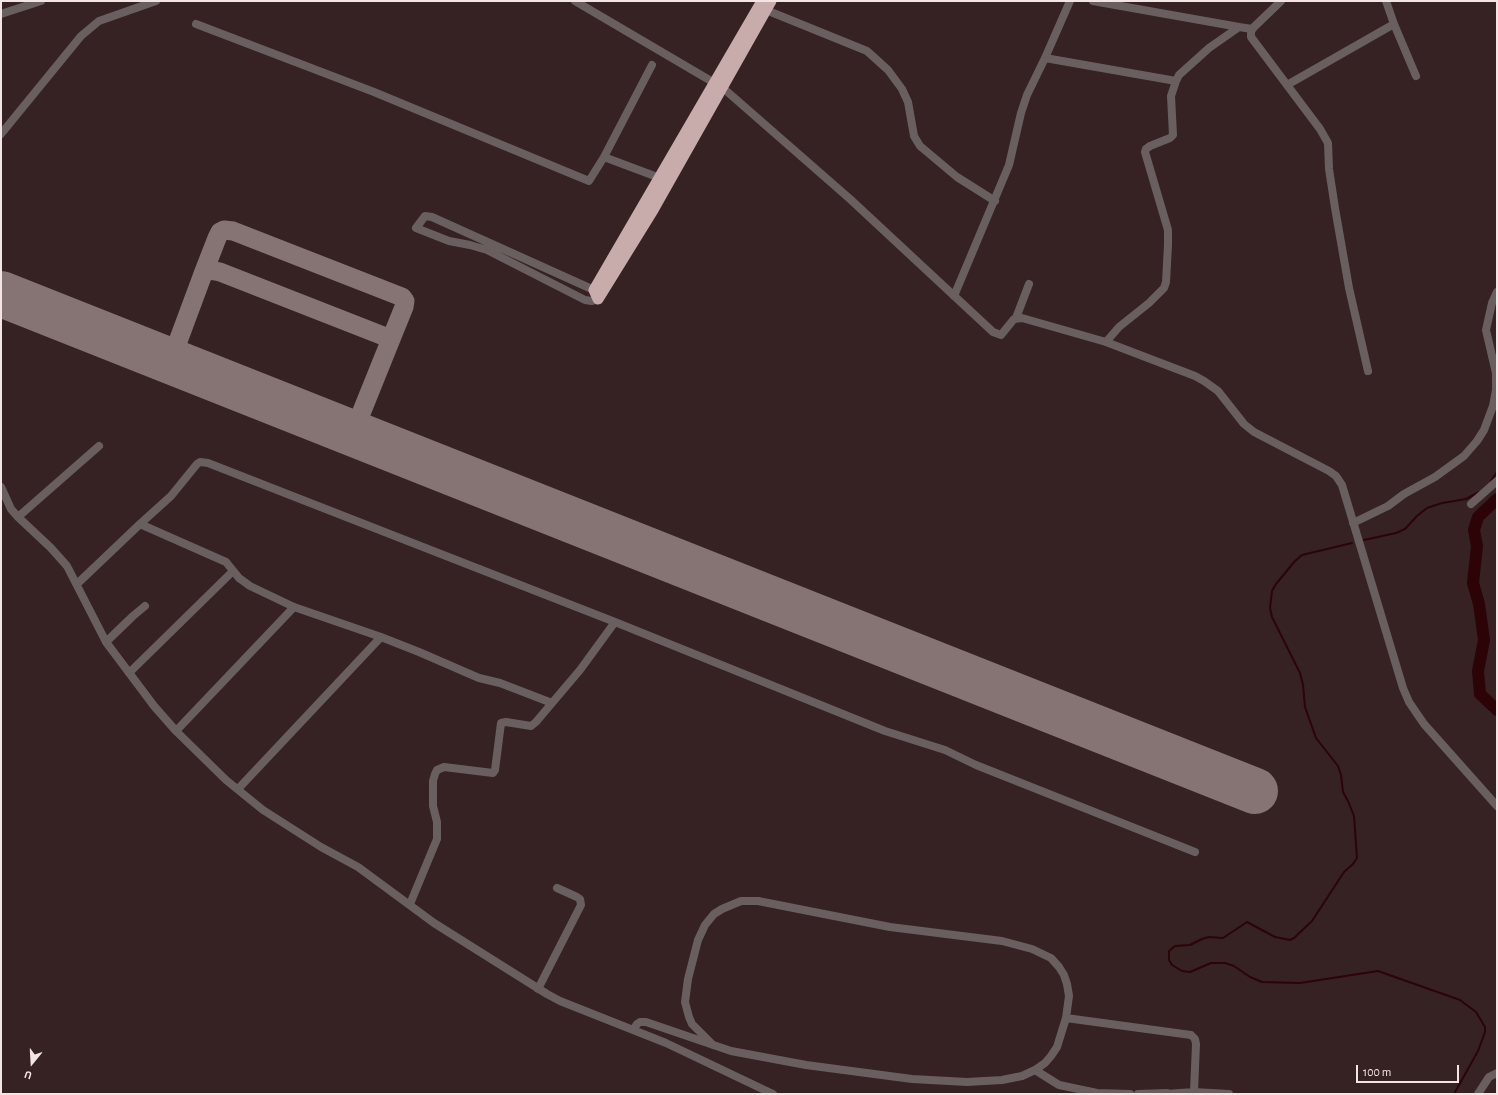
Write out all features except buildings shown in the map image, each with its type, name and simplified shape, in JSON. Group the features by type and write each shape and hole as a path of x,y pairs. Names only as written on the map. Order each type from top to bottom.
{"highway":[{"path":"596,295 649,217 689,138 764,5"},
{"path":"596,295 660,178 689,138"}],"street":[{"path":"1,14 41,1"},
{"path":"1,134 81,36 99,21 156,1"},
{"path":"575,1 719,85 850,199 993,332 1001,335 1010,322 1016,318 1029,284"},
{"path":"954,296 1010,165 1021,113 1027,95 1070,1"},
{"path":"1093,1 1252,30"},
{"path":"1281,1 1252,30 1250,34 1320,129 1328,143 1329,169 1334,208 1349,288 1368,371"},
{"path":"1386,1 1416,76"},
{"path":"764,5 868,51 888,70 902,89 908,102 914,136 920,146 957,177 994,201"},
{"path":"196,24 374,92 587,181 590,180 604,157 652,65"},
{"path":"1287,85 1394,24"},
{"path":"1106,342 1119,327 1149,303 1164,288 1166,282 1168,230 1145,152 1146,149 1170,138 1173,135 1171,96 1179,75 1209,48 1239,27"},
{"path":"1045,58 1176,81"},
{"path":"604,157 660,178"},
{"path":"425,216 432,217 596,295 592,301 585,300 487,250 449,241 416,228 425,216"},
{"path":"1353,523 1388,506 1404,494 1435,477 1464,456 1484,430 1493,406 1496,390 1496,373 1486,330 1492,303 1497,292"},
{"path":"1016,318 1029,319 1106,342 1204,381 1218,391 1244,424 1254,432 1336,476 1342,485 1403,688 1409,702 1424,724 1497,806"},
{"path":"18,517 99,446"},
{"path":"77,584 171,496 197,464 204,462 615,622 885,731 945,750 976,765 1195,852"},
{"path":"1471,504 1497,481"},
{"path":"1,488 11,509 61,558 72,573 106,642 154,706 176,731 226,780 263,810 321,847 358,867 410,904 434,924 538,989 560,1001 666,1044 773,1094"},
{"path":"140,524 226,562 239,578 250,586 294,607 381,637 479,678 500,683 552,703"},
{"path":"129,673 233,571"},
{"path":"106,642 132,616 145,606"},
{"path":"176,731 294,607"},
{"path":"410,904 437,839 433,806 433,781 435,774 438,770 444,767 493,772 495,770 501,723 506,722 530,726 536,722 580,670 615,622"},
{"path":"238,789 381,637"},
{"path":"538,989 580,905 580,899 577,896 557,888"},
{"path":"633,1030 640,1022 646,1022 713,1045 731,1051 806,1065 912,1079 967,1082 1002,1080 1022,1076 1045,1063 1054,1051 1063,1030 1069,996 1064,975 1059,967 1051,958 1032,949 1002,941 892,928 758,901 741,901 714,914 705,925 698,940 688,979 685,1002 689,1017 692,1024 713,1045"},
{"path":"1066,1018 1191,1036 1195,1039 1196,1044 1194,1092"},
{"path":"1035,1070 1058,1084 1097,1093 1130,1094"},
{"path":"1478,1094 1489,1077 1497,1073"},
{"path":"1138,1094 1194,1092 1229,1094"}],"waterway":[{"path":"1491,481 1497,472"},
{"path":"1364,540 1396,533 1405,529 1427,508 1442,503 1466,499 1479,492"},
{"path":"1497,499 1478,517 1474,530 1477,546 1473,583 1479,604 1484,640 1478,671 1480,694 1497,710"},
{"path":"1352,543 1302,555 1295,561 1276,584 1272,591 1270,608 1272,617 1300,673 1303,685 1305,707 1316,738 1338,766 1341,775 1343,792 1354,816 1357,858 1344,872 1312,921 1294,938 1290,940 1275,937 1247,922 1223,938 1209,937 1190,945 1175,946 1169,951 1169,960 1172,965 1182,971 1190,972 1211,963 1225,963 1234,966 1250,977 1262,982 1300,983 1378,971 1460,1000 1476,1012 1485,1027 1485,1032 1478,1051 1454,1094"}],"taxiway":[{"path":"224,230 233,231 402,297 405,301 404,307 389,344 386,337 220,272 210,270 203,274 217,238 220,232 224,230"},
{"path":"152,354 168,353 177,344 203,274"},
{"path":"177,344 178,356 188,368"},
{"path":"334,426 342,427 350,425 360,416 389,344"},
{"path":"360,416 363,432 374,442"}],"runway":[{"path":"1,294 1255,791"}]}
